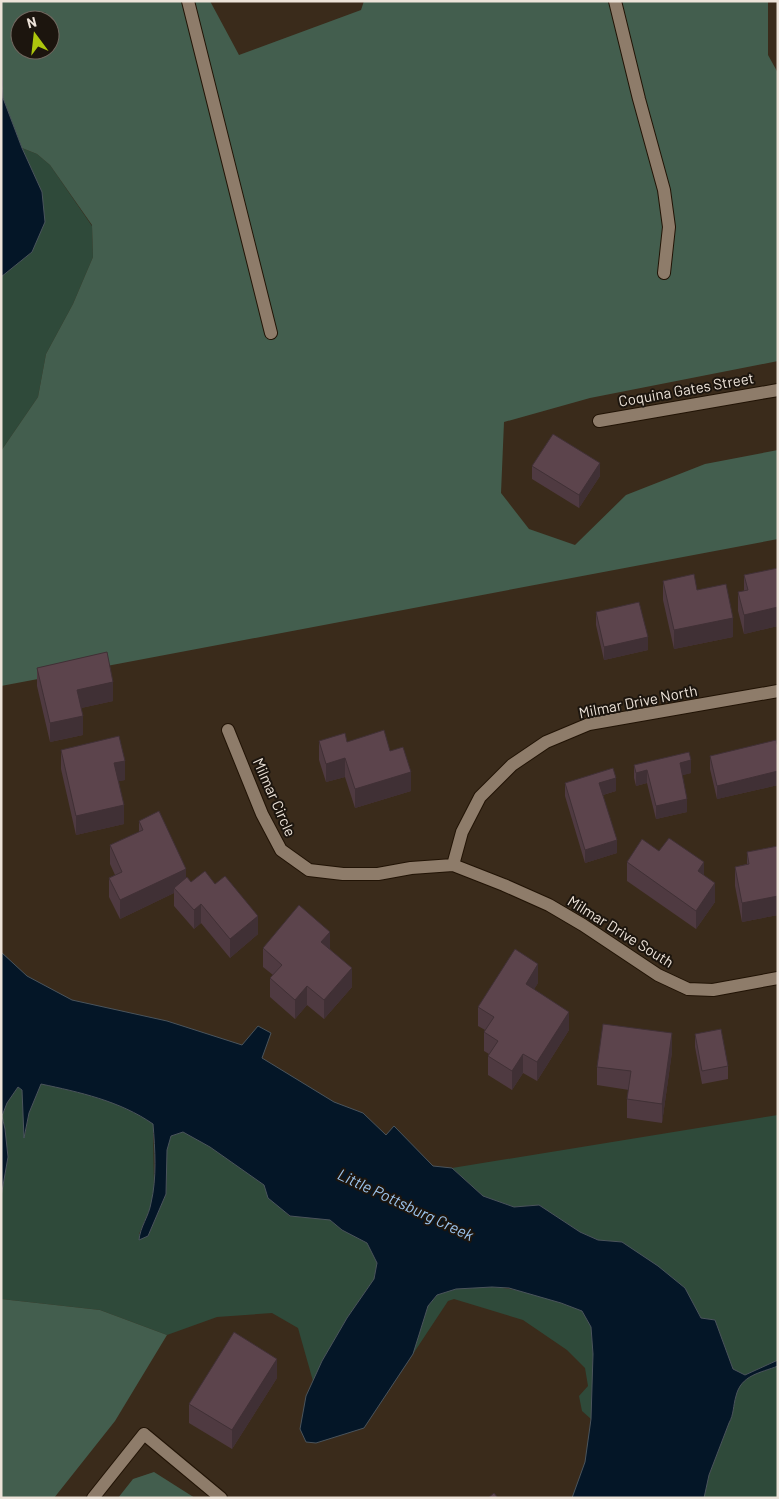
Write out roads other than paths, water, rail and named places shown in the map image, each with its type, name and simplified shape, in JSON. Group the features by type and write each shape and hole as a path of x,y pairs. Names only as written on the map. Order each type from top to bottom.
{"street":[{"path":"188,1 271,333"},
{"path":"615,1 639,100 664,190 669,227 664,273"},
{"name":"Coquina Gates Street","path":"599,421 778,390"},
{"name":"Milmar Drive North","path":"453,865 462,832 480,797 512,765 546,742 589,724 778,691"},
{"name":"Milmar Circle","path":"228,730 262,814 281,850 309,870 343,874 378,874 411,868 453,865"},
{"name":"Milmar Drive South","path":"453,865 504,885 549,906 583,925 658,975 688,989 713,990 778,978"},
{"path":"93,1498 144,1434 221,1498"}],"water":[{"path":"1,60 3,98 22,148 42,192 45,222 32,252 1,277"},
{"name":"Little Pottsburg Creek","path":"1,952 27,976 72,1000 167,1021 242,1045 258,1026 271,1033 262,1058 334,1102 363,1113 386,1135 394,1126 433,1166 452,1168 483,1196 514,1207 539,1205 580,1232 598,1240 622,1242 658,1266 685,1288 701,1318 715,1320 733,1369 745,1375 778,1360 778,1366 758,1373 742,1383 735,1400 732,1416 709,1475 704,1498 572,1498 585,1462 591,1419 593,1354 591,1327 582,1311 509,1288 456,1289 437,1295 428,1306 413,1354 364,1428 316,1443 306,1442 300,1429 306,1396 322,1361 347,1318 374,1279 377,1263 367,1243 342,1230 330,1220 290,1216 268,1198 264,1185 210,1147 183,1132 171,1136 167,1150 166,1194 148,1236 139,1240 153,1193 155,1153 153,1124 113,1103 41,1084 29,1113 24,1138 22,1090 18,1087 7,1103 2,1116 8,1157 1,1197"}]}
